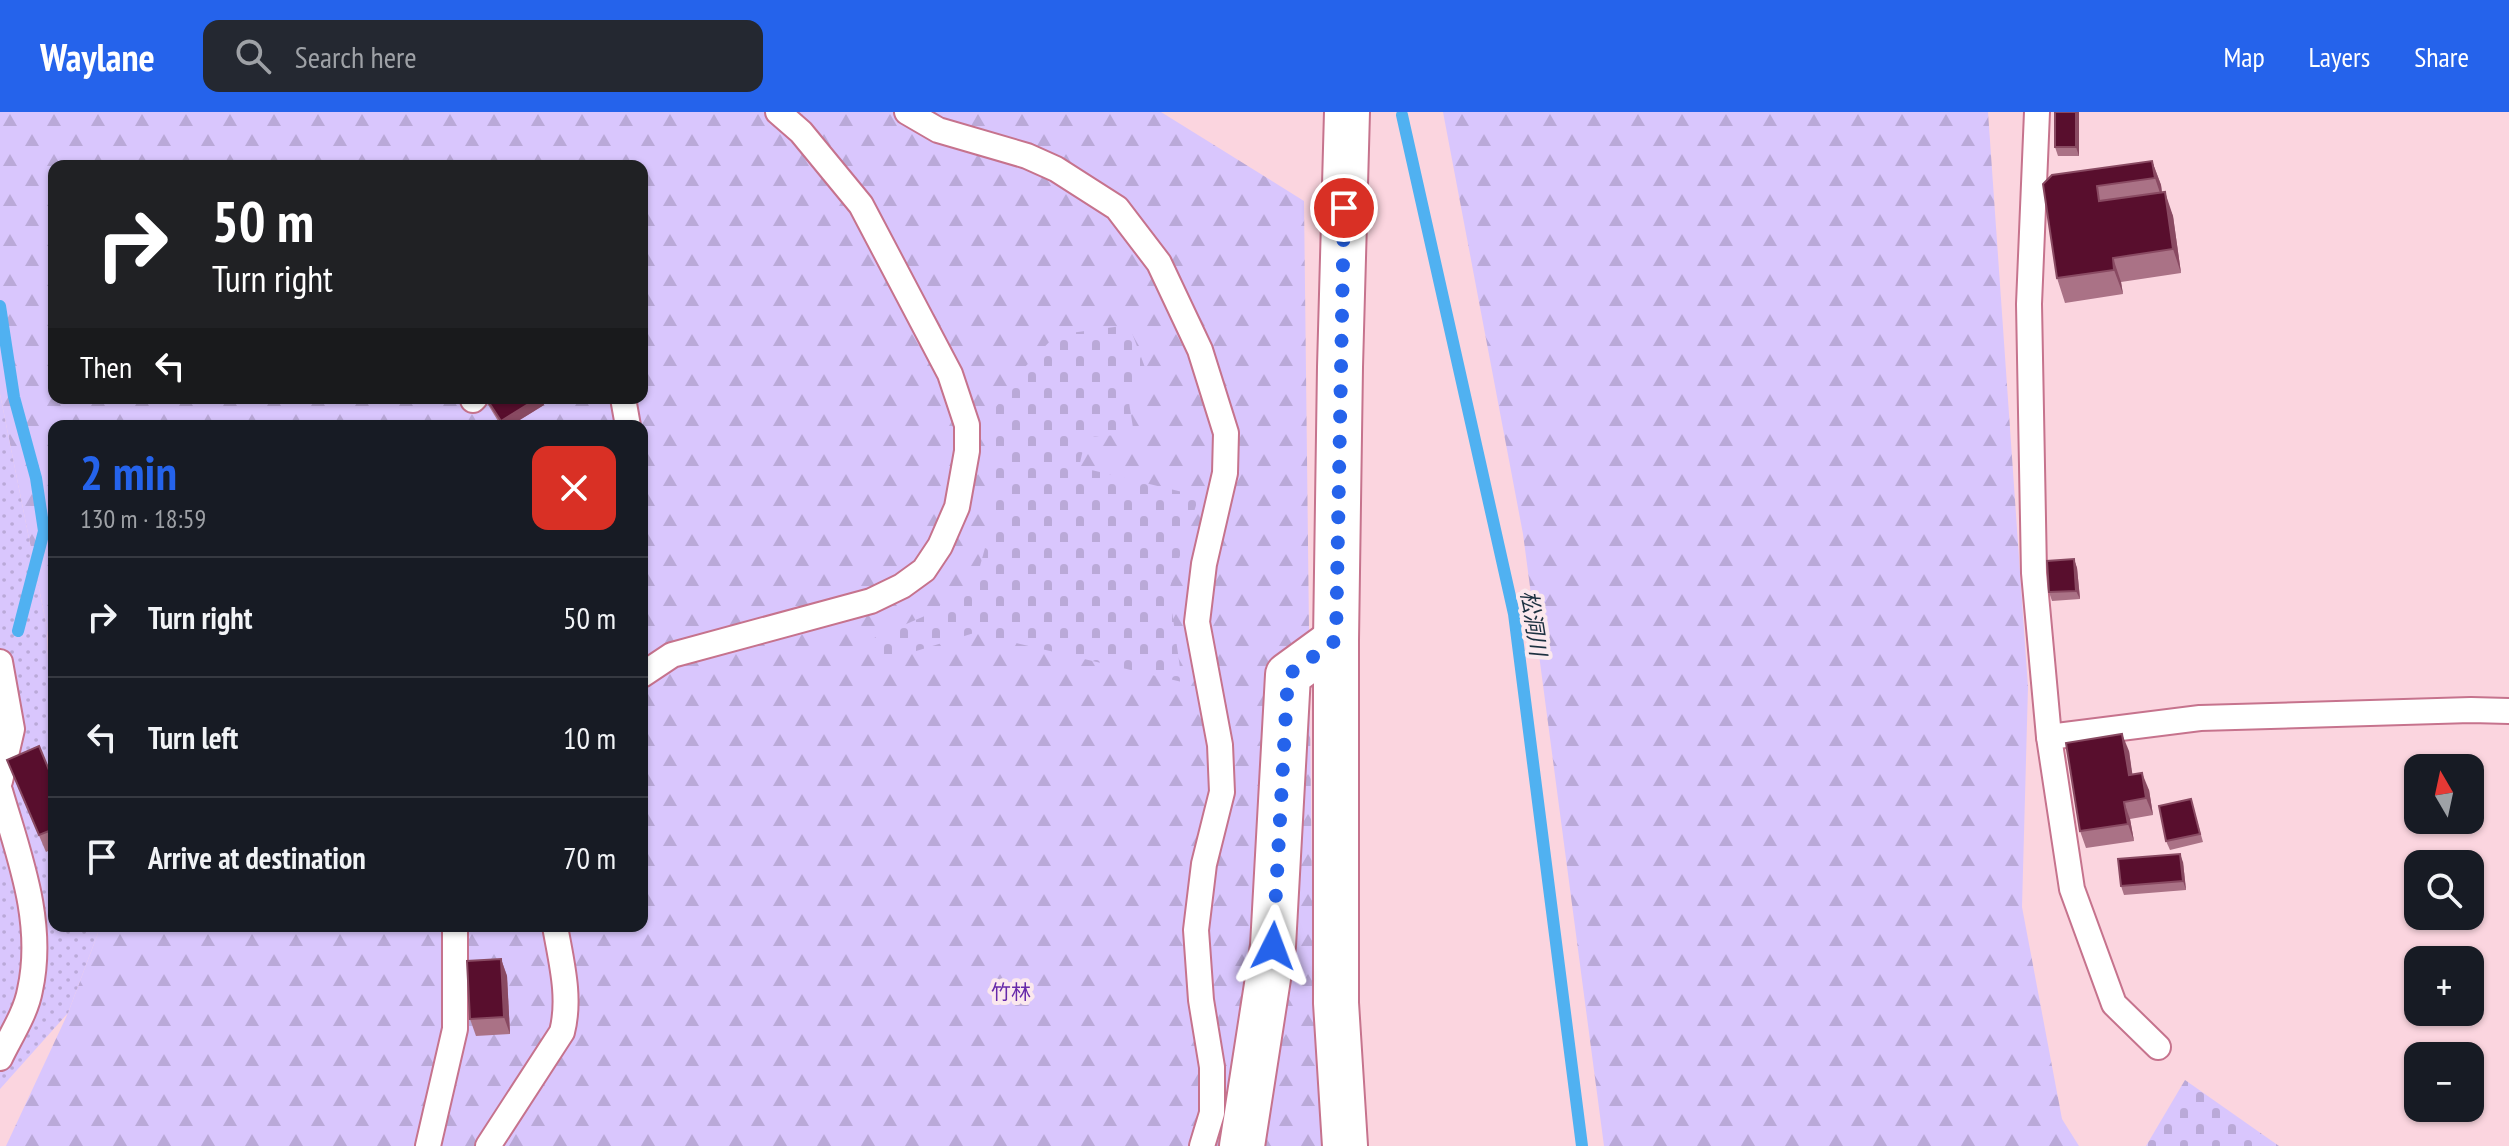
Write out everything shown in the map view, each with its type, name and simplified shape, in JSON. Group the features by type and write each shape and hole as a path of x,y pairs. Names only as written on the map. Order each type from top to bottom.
{"street":[{"path":"1345,1146 1336,1003 1336,640 1347,112"},
{"path":"1242,1146 1273,946 1288,675 1336,640"}],"lane":[{"path":"648,671 672,655 858,605 902,586 924,570 940,546 957,507 967,451 967,425 950,374 861,205 801,132 778,112"},
{"path":"907,112 938,130 1027,156 1056,169 1117,208 1159,263 1200,350 1226,433 1225,473 1204,564 1197,622 1220,745 1222,792 1204,864 1196,930 1201,1000 1212,1067 1212,1113 1202,1146"},
{"path":"2037,112 2029,304 2034,573 2049,737 2072,889 2114,1004 2158,1047"},
{"path":"0,662 12,729 0,781"},
{"path":"2049,737 2200,718 2509,711"},
{"path":"0,791 28,883 36,941 30,992 0,1058"},
{"path":"428,1146 455,1029 455,932"},
{"path":"488,1146 562,1032 567,1014 566,985 556,932"}],"green space":[{"name":"竹林","path":"0,112 1161,112 1304,201 1313,973 1322,1146 6,1146 68,1013 98,932 648,932 648,420 48,420 48,639 0,394"},
{"path":"1443,112 1988,112 2028,687 2022,907 2062,1119 2079,1146 1604,1146 1523,534"},
{"path":"1129,325 1149,378 1128,396 1134,434 1086,437 1079,467 1199,496 1169,590 1182,682 974,633 881,662 865,642 927,615 977,577 988,537 988,418 1022,370 1056,335"},
{"path":"0,394 47,628 48,932 98,933 68,1013 0,1089"},
{"path":"2185,1080 2279,1146 2146,1146"}],"building":[{"path":"2055,112 2076,112 2076,147 2055,147"},
{"path":"2152,161 2155,178 2097,186 2099,201 2165,192 2173,249 2113,258 2114,270 2057,278 2043,184 2052,175"},
{"path":"490,404 528,404 503,420"},
{"path":"2074,559 2076,591 2049,592 2047,561"},
{"path":"2122,734 2129,775 2142,773 2146,798 2124,802 2128,824 2080,831 2066,743"},
{"path":"39,746 48,768 48,831 39,835 7,760"},
{"path":"2191,799 2200,834 2166,841 2159,806"},
{"path":"2180,854 2183,881 2121,886 2118,859"},
{"path":"501,959 504,1017 470,1019 467,961"}],"waterway":[{"name":"松洞川","path":"1402,115 1514,614 1582,1146"},
{"path":"0,306 14,397 36,478 44,531 18,631"}],"route":[{"path":"1273,946 1288,675 1336,640 1344,208"}]}
